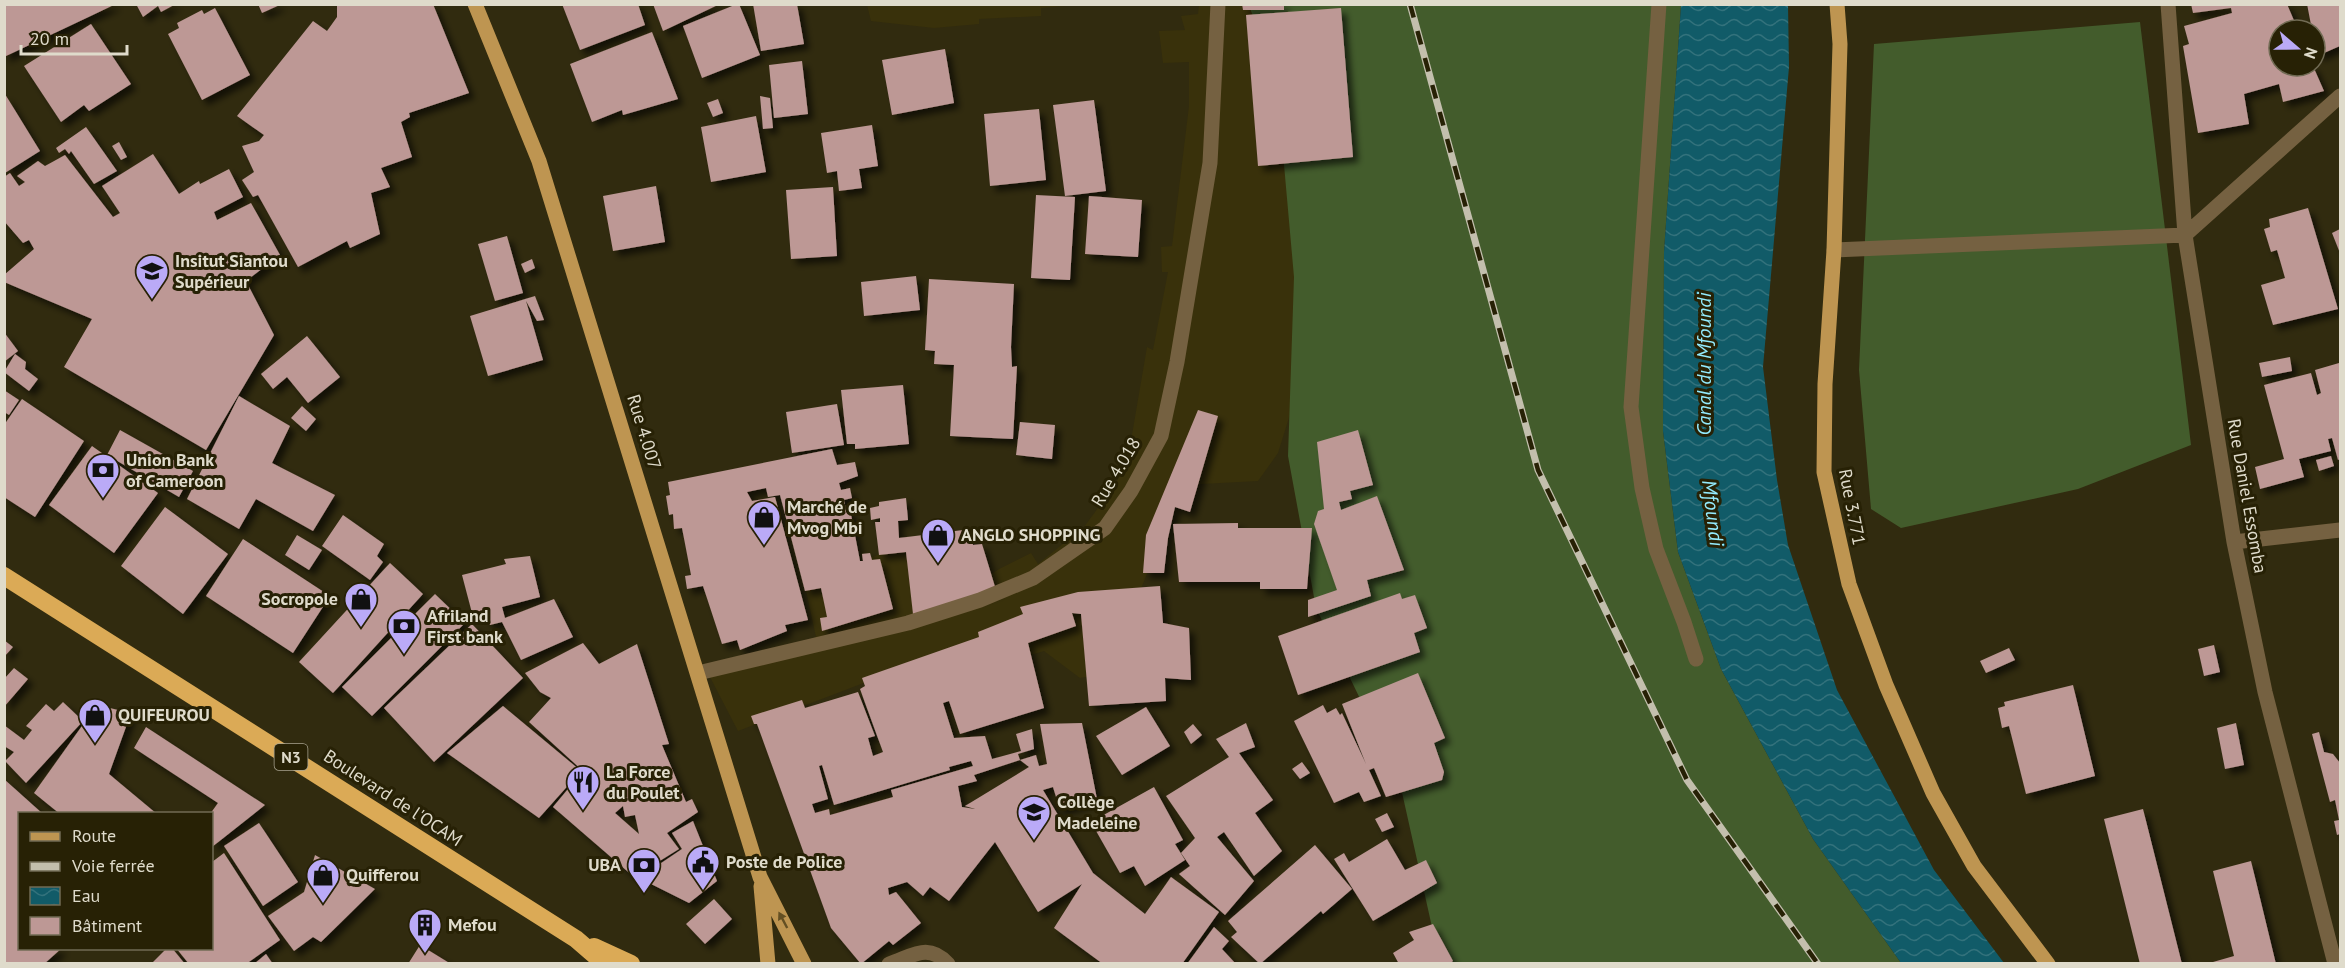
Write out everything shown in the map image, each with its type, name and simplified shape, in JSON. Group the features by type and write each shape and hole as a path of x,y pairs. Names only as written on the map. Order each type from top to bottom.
{"highway":[{"name":"Boulevard de l'OCAM","path":"4,576 576,939 604,963"},
{"name":"Boulevard de l'OCAM","path":"576,939 631,963"}],"main road":[{"name":"Rue 4.007","path":"475,4 539,161 760,877 804,963"},
{"name":"Rue 3.771","path":"1837,4 1840,44 1834,250 1825,384 1824,472 1849,584 1886,685 1933,793 1974,867 2049,963"},
{"name":"Rue 4.007","path":"760,877 768,963"}],"street":[{"name":"Rue 4.018","path":"698,673 908,623 980,600 1032,578 1105,528 1131,491 1161,436 1210,163 1218,4"},
{"path":"1659,4 1631,407 1642,488 1656,549 1696,659"},
{"name":"Rue Daniel Essomba","path":"2168,4 2185,235 2234,542 2265,692 2335,963"},
{"path":"1834,250 2185,235 2340,96"},
{"path":"2234,542 2340,530"},
{"path":"889,963 927,950 939,953 948,963"}],"shaded area":[{"path":"867,4 1077,5 1041,8 1041,16 979,19 979,24 934,28 871,21"},
{"path":"1199,5 1312,5 1310,350 1278,453 1258,481 1183,485 1138,596 1165,664 1080,678 1044,651 1008,662 979,639 738,731 710,677 816,637 805,586 889,550 954,539 963,591 1031,553 1038,564 1084,527 1098,508 1103,510 1128,458 1147,347 1153,350 1168,272 1162,272 1161,247 1172,246 1189,106 1189,62 1163,63 1159,31 1185,30 1181,16 1198,14"}],"green space":[{"path":"1249,5 1681,5 1664,252 1663,431 1678,552 1721,669 1813,839 1901,963 1440,963 1399,779 1316,608 1288,456 1294,277 1277,86"},
{"path":"2140,22 2191,445 2078,489 1901,528 1871,509 1859,370 1874,44"}],"water":[{"path":"1681,5 1788,5 1789,67 1763,367 1777,480 1788,545 1837,690 1934,870 2004,963 1901,963 1813,839 1721,669 1678,552 1663,431 1664,252"}],"building":[{"path":"8,4 116,4 4,57 4,6"},
{"path":"136,4 176,4 161,12 158,6 143,17"},
{"path":"258,4 282,4 262,13"},
{"path":"337,4 433,4 469,93 409,113 410,117 401,122 412,157 381,168 390,187 371,193 380,234 350,248 347,241 298,267 258,195 253,197 242,180 254,172 242,146 259,141 264,135 237,116 313,21 327,31 337,17"},
{"path":"562,4 638,4 645,25 580,50"},
{"path":"653,4 720,4 663,31"},
{"path":"739,4 760,55 702,78 683,26"},
{"path":"753,4 797,4 804,44 761,51"},
{"path":"1242,4 1284,4 1284,10 1243,10"},
{"path":"2191,4 2287,4 2293,18 2267,18 2267,78 2318,78 2324,91 2283,102 2279,84 2244,94 2249,124 2198,133 2183,46 2189,44 2184,26 2232,13 2231,8 2193,13"},
{"path":"2307,4 2340,4 2340,46 2327,52 2327,18 2310,18"},
{"path":"215,8 250,75 202,100 168,34 179,28 177,23 202,10 204,14"},
{"path":"1341,8 1353,157 1258,166 1246,15"},
{"path":"91,24 131,84 89,111 84,105 61,122 24,66"},
{"path":"652,32 678,99 623,115 622,110 592,122 570,64"},
{"path":"945,49 954,103 892,115 882,60"},
{"path":"802,61 808,114 774,118 769,65"},
{"path":"5,94 40,151 5,173"},
{"path":"760,96 770,98 773,128 763,129"},
{"path":"718,99 723,113 713,117 707,103"},
{"path":"1094,100 1106,191 1065,196 1053,105"},
{"path":"1039,109 1046,180 990,186 984,114"},
{"path":"756,116 766,172 711,182 701,127"},
{"path":"872,125 878,166 859,169 862,188 839,191 837,171 827,173 821,133"},
{"path":"86,127 117,171 94,184 71,151 69,154 65,149 59,153 56,148"},
{"path":"119,142 127,157 121,160 112,146"},
{"name":"Insitut Siantou Supérieur","path":"153,154 179,194 199,181 200,184 229,169 243,197 214,212 217,220 251,203 280,255 246,281 274,335 206,450 64,367 92,319 4,282 4,275 34,249 29,240 23,243 4,221 4,177 10,173 19,186 25,182 17,176 38,161 45,166 65,155 113,217 120,213 102,186"},
{"path":"656,186 665,242 613,251 603,196"},
{"path":"833,187 837,256 791,259 786,190"},
{"path":"1036,195 1075,197 1070,280 1031,278"},
{"path":"1089,196 1142,200 1138,257 1085,254"},
{"path":"2308,208 2338,309 2273,325 2261,285 2285,278 2277,250 2271,252 2264,229 2270,227 2269,219"},
{"path":"2340,229 2340,253 2332,233"},
{"path":"507,236 523,293 495,301 478,244"},
{"path":"532,259 535,268 525,273 521,264"},
{"path":"916,276 920,310 864,316 861,282"},
{"path":"929,279 1014,284 1011,347 1012,367 1017,366 1013,439 950,436 954,365 934,364 935,351 925,350"},
{"path":"535,296 544,320 537,321 526,301 543,360 488,376 470,316"},
{"path":"4,332 18,351 4,362"},
{"path":"307,336 340,377 308,403 287,377 273,389 261,374"},
{"path":"15,354 26,362 25,369 38,379 29,391 4,372"},
{"path":"2290,357 2292,371 2262,377 2259,363"},
{"path":"2339,363 2340,459 2338,460 2332,438 2328,439 2331,451 2299,459 2304,477 2260,489 2255,467 2284,459 2264,385 2311,373 2317,395 2321,393 2315,370"},
{"path":"903,385 909,444 855,449 855,444 847,444 841,390"},
{"path":"4,390 19,400 9,415 4,412"},
{"path":"239,396 290,426 272,463 335,495 313,531 256,499 239,529 187,499"},
{"path":"22,399 84,441 35,517 4,497 4,425"},
{"path":"837,404 844,445 792,453 786,412"},
{"path":"302,406 316,419 306,431 291,418"},
{"path":"1198,410 1218,416 1190,512 1175,507 1168,538 1164,573 1143,573 1146,535"},
{"path":"1020,422 1055,425 1052,459 1016,455"},
{"path":"120,430 193,471 179,497 107,455"},
{"path":"1358,430 1373,485 1350,491 1352,499 1339,502 1341,510 1377,496 1404,570 1367,580 1371,596 1308,617 1308,600 1337,590 1314,524 1318,511 1324,509 1317,442"},
{"name":"Union Bank of Cameroon","path":"92,446 158,493 114,553 49,505"},
{"path":"832,449 837,465 855,462 858,476 839,483 841,490 850,488 852,498 844,500 846,510 850,509 860,561 863,561 862,554 870,553 872,560 880,559 893,609 822,631 820,618 827,617 821,588 805,591 780,495 768,497 766,488 747,492 752,501 775,497 808,620 785,625 787,631 740,650 737,640 722,644 703,586 687,589 685,576 691,575 682,528 674,529 673,514 669,515 666,496 670,495 668,482"},
{"path":"2331,456 2334,466 2319,471 2316,460"},
{"path":"906,498 908,520 898,521 899,538 971,529 973,545 982,544 996,590 913,614 906,552 879,555 875,522 880,522 880,518 871,520 870,508 879,506 879,502"},
{"path":"165,507 228,554 183,614 121,566"},
{"path":"343,515 384,544 377,556 383,562 370,580 322,546"},
{"path":"1238,523 1238,528 1312,528 1307,589 1260,589 1260,582 1179,582 1173,524"},
{"path":"297,535 322,550 309,570 285,555"},
{"path":"243,539 330,596 293,653 206,596"},
{"path":"530,556 540,597 502,607 505,618 554,599 573,637 521,660 502,622 490,625 482,611 472,613 462,575 506,564 504,559"},
{"name":"Socropole","path":"390,563 423,594 333,693 299,662"},
{"path":"1160,586 1163,623 1189,628 1191,680 1165,678 1166,701 1089,706 1081,614 1072,613 1076,626 1028,643 1044,708 960,734 949,701 943,703 954,738 985,736 992,759 1021,751 1016,734 1032,729 1034,749 1018,754 1020,760 1036,755 1039,766 1047,764 1040,724 1082,723 1097,799 1060,810 1053,787 1043,790 1093,873 1145,914 1171,877 1219,912 1182,964 1103,964 1054,928 1082,884 1038,912 995,842 949,901 930,887 923,896 907,882 888,888 889,895 896,892 921,923 893,945 889,941 861,964 831,928 757,724 754,724 751,716 802,700 805,708 858,692 875,736 868,738 873,756 883,752 860,689 865,686 862,678 979,637 978,632 1023,614 1020,607 1078,592","holes":["1020,760 1029,767 965,806 975,809 962,807 958,786 977,781 974,775","971,761 973,766 891,790 893,797 830,815 829,809 815,813 812,804 828,799 819,766 822,765 834,805 950,770 949,767"]},
{"path":"1400,593 1402,599 1415,595 1427,628 1414,633 1420,652 1298,695 1278,636"},
{"name":"Afriland First bank","path":"435,594 465,623 372,716 342,687"},
{"path":"472,624 523,678 434,762 384,708"},
{"path":"4,640 13,647 4,657"},
{"path":"583,643 599,664 637,644 669,744 662,745 686,802 692,799 698,812 667,833 679,849 634,877 553,807 583,771 529,722 551,698 540,692 525,673","holes":["623,806 625,817 635,815 639,834 615,813"]},
{"path":"2214,645 2220,672 2204,676 2198,649"},
{"path":"2009,648 2015,660 1986,673 1980,661"},
{"path":"14,668 28,679 4,707 4,679"},
{"path":"1418,673 1445,738 1434,743 1444,772 1442,780 1386,797 1374,768 1369,770 1381,796 1364,802 1359,792 1334,803 1294,721 1323,705 1327,713 1336,708 1340,715 1342,713 1366,764 1342,704"},
{"path":"2073,685 2095,776 2026,794 2009,726 2002,728 1998,708 2005,706 2004,702"},
{"path":"63,702 83,721 26,783 5,761 14,752 4,746 4,725 24,740 32,730 26,726 46,704 54,711"},
{"name":"QUIFEUROU","path":"97,705 131,713 109,774 155,812 58,812 34,793"},
{"path":"503,706 581,771 539,818 447,753"},
{"path":"1146,707 1170,746 1122,775 1096,736"},
{"path":"1246,723 1255,747 1239,753 1273,800 1255,813 1282,851 1254,876 1224,832 1217,837 1254,881 1225,915 1179,874 1190,866 1181,853 1195,838 1166,796 1229,757 1216,739"},
{"path":"2236,723 2244,765 2225,769 2217,728"},
{"path":"1193,724 1202,735 1191,744 1184,732"},
{"name":"QUIFEUROU","path":"146,727 265,805 213,846 211,812 218,803 134,748"},
{"path":"2319,732 2324,752 2333,754 2340,763 2340,834 2337,835 2334,821 2339,820 2335,800 2330,802 2312,734"},
{"path":"1302,762 1310,773 1300,779 1292,769"},
{"path":"4,779 41,812 18,812 18,950 60,950 44,964 4,964"},
{"path":"1154,787 1183,840 1175,844 1185,860 1145,886 1134,866 1120,873 1091,822"},
{"path":"2143,809 2182,964 2140,964 2104,819"},
{"path":"1387,813 1394,827 1382,832 1375,819"},
{"path":"693,821 717,881 689,903 639,878 682,849 672,833"},
{"path":"259,823 298,882 263,906 224,846"},
{"path":"1387,839 1405,870 1426,860 1437,883 1373,921 1334,859 1344,853 1349,862"},
{"path":"1315,845 1352,889 1323,914 1321,911 1260,964 1231,937 1237,932 1228,921"},
{"path":"224,853 280,940 246,964 189,964 178,950 213,950 213,861"},
{"name":"Quifferou","path":"315,855 375,889 321,942 313,937 294,951 268,916 304,892"},
{"path":"2251,861 2276,964 2206,964 2234,956 2213,871"},
{"path":"714,899 732,919 705,944 686,924"},
{"path":"1433,924 1453,961 1449,964 1399,964 1393,953 1414,940 1409,932"},
{"path":"1214,927 1229,941 1222,949 1236,964 1187,964"},
{"name":"Mefou","path":"420,945 451,964 408,964"},
{"path":"165,950 174,950 185,964 151,964"},
{"path":"266,954 273,964 254,964"}],"railway":[{"path":"1410,4 1538,470 1687,780 1818,964"}],"place":[{"name":"Insitut Siantou Supérieur","path":"152,300"},
{"name":"Union Bank of Cameroon","path":"103,499"},
{"name":"Marché de Mvog Mbi","path":"764,546"},
{"name":"ANGLO SHOPPING","path":"938,564"},
{"name":"Socropole","path":"361,628"},
{"name":"Afriland First bank","path":"404,655"},
{"name":"QUIFEUROU","path":"95,744"},
{"name":"La Force du Poulet","path":"583,811"},
{"name":"Collège Madeleine","path":"1034,841"},
{"name":"Poste de Police","path":"703,891"},
{"name":"UBA","path":"644,894"},
{"name":"Quifferou","path":"323,904"},
{"name":"Mefou","path":"425,954"}],"water label":[{"name":"Canal du Mfoundi","path":"1704,364"},
{"name":"Mfoundi","path":"1713,513"}]}
